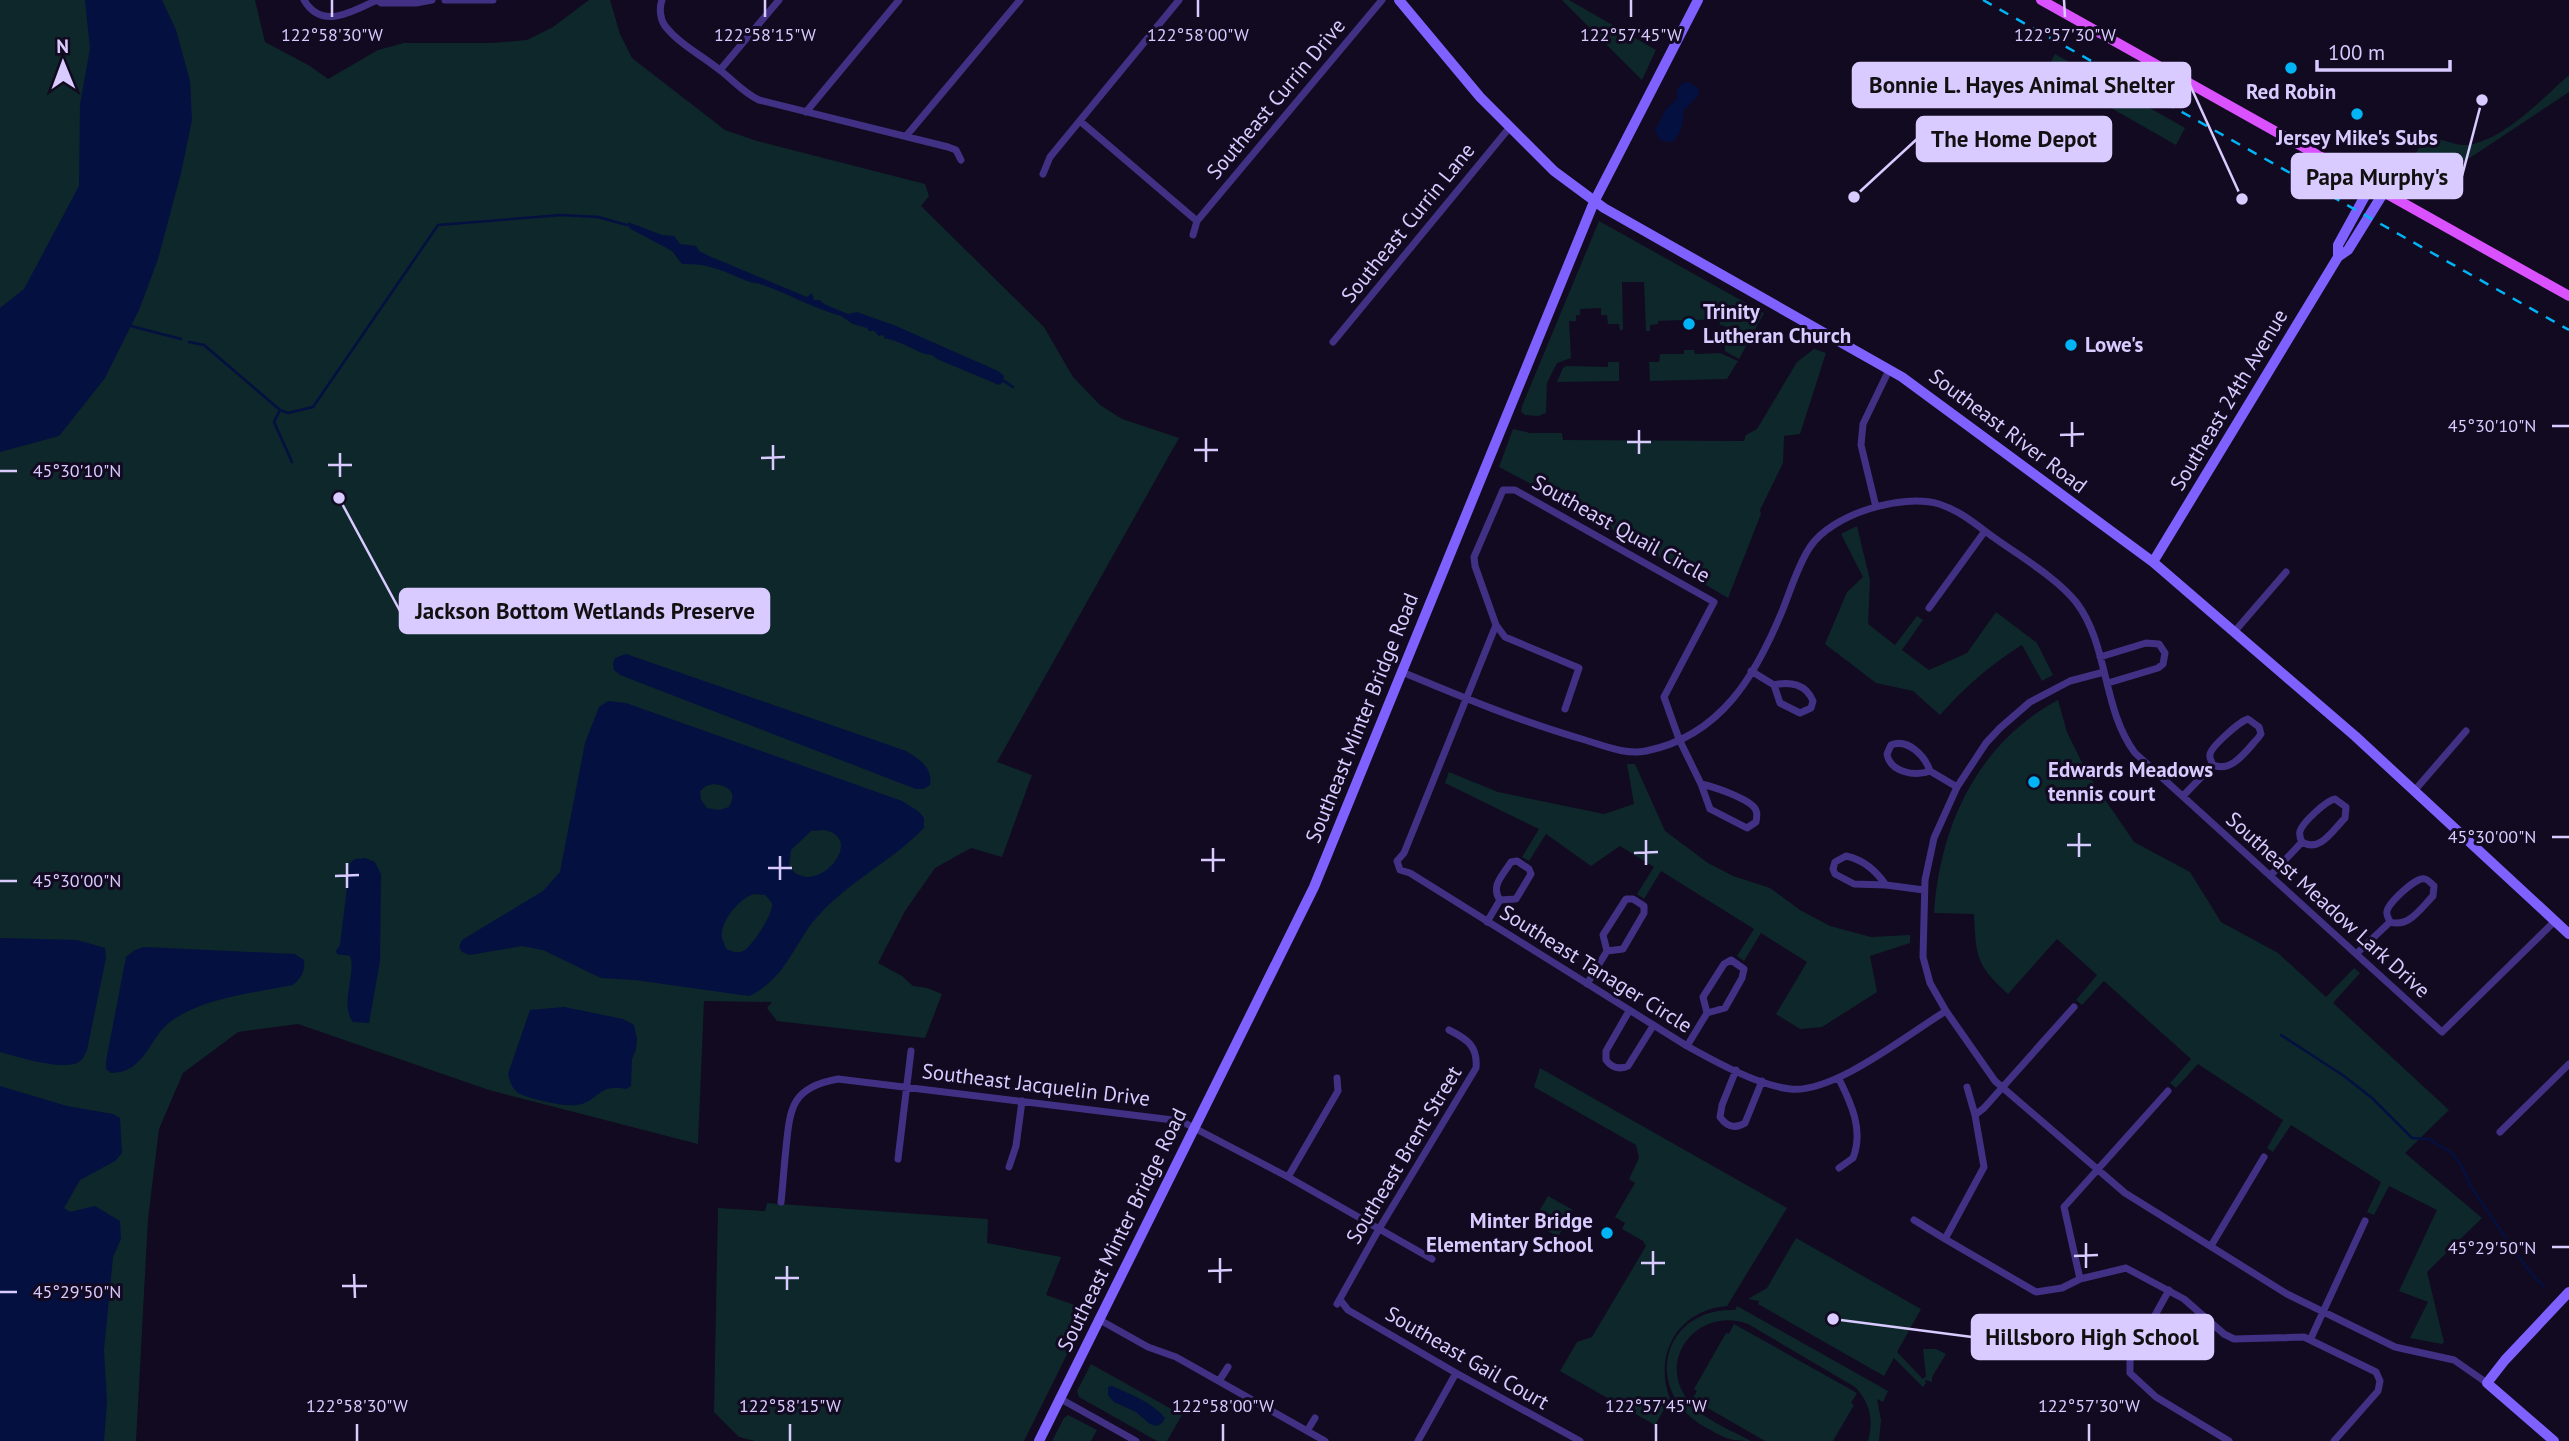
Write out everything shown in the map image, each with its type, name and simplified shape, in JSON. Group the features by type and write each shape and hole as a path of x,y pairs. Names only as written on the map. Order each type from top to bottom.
{"main road":[{"name":"Southeast River Road","path":"1399,0 1452,66 1554,171 1594,202 1889,370 2152,562 2235,631 2415,790 2569,934"},
{"name":"Southeast Minter Bridge Road","path":"1039,1441 1314,887 1594,202 1698,0"},
{"path":"2041,0 2569,296"},
{"name":"Southeast 24th Avenue","path":"2338,257 2338,245 2371,185"},
{"name":"Southeast 24th Avenue","path":"2152,562 2338,257 2348,250 2384,192"},
{"path":"2554,1441 2487,1382 2569,1292"}],"street":[{"path":"304,0 317,15 327,17 338,17 377,0 389,3 432,0"},
{"path":"445,0 493,0"},
{"path":"662,0 660,13 665,26 682,43 720,70 747,94 760,100 957,150 961,160"},
{"path":"720,70 779,0"},
{"path":"806,112 899,0"},
{"path":"906,135 1020,0"},
{"path":"1043,174 1050,157 1180,0"},
{"name":"Southeast Currin Drive","path":"1197,221 1382,0"},
{"path":"1080,121 1197,221 1194,236"},
{"name":"Southeast Currin Lane","path":"1333,342 1510,127"},
{"path":"1876,508 1861,445 1866,413 1889,370"},
{"name":"Southeast Quail Circle","path":"1496,625 1474,557 1500,493 1510,488 1714,602 1664,697 1679,739"},
{"name":"Southeast Meadow Lark Drive","path":"1402,672 1549,730 1619,750 1649,750 1679,739 1715,719 1728,707 1769,639 1809,547 1830,526 1876,508 1919,501 1937,504 1964,515 2075,600 2090,625 2129,744 2442,1032 2555,921"},
{"path":"1929,608 1985,531"},
{"path":"2235,631 2286,572"},
{"path":"1466,698 1496,625"},
{"path":"1496,625 1505,637 1579,668 1565,709"},
{"path":"2100,657 2147,643 2159,645 2165,653 2163,664 2158,668 2108,683"},
{"path":"1751,671 1774,685 1780,703 1800,713 1811,708 1813,701 1808,691 1795,683 1774,685"},
{"path":"2104,672 2070,681 2051,690 2014,715 1986,743 1956,787 1928,859 1922,924 1925,969 1946,1011 1985,1068 2002,1087 2125,1193 2287,1294 2323,1313 2395,1347 2454,1360 2487,1382"},
{"name":"Southeast Tanager Circle","path":"1466,698 1404,853 1397,862 1400,870 1410,873 1687,1046 1762,1081 1793,1089 1813,1088 1839,1079 1946,1011"},
{"path":"2252,720 2259,727 2258,738 2232,765 2223,768 2213,765 2210,757 2213,749 2241,722 2252,720"},
{"path":"2415,790 2466,731"},
{"path":"1679,739 1713,813 1746,828 1756,822 1758,816 1753,806 1713,786 1701,784"},
{"path":"1930,771 1911,775 1891,763 1887,754 1891,745 1902,744 1923,755 1930,771 1956,787"},
{"path":"2183,796 2213,765"},
{"path":"2335,799 2346,807 2345,818 2320,843 2312,846 2302,842 2301,828 2328,800 2335,799"},
{"path":"2270,876 2302,842"},
{"path":"1885,885 1871,867 1853,857 1846,856 1835,862 1835,874 1854,884 1924,890"},
{"path":"1517,861 1530,869 1531,874 1516,899 1500,900 1495,886 1511,862 1517,861"},
{"path":"2421,878 2434,886 2433,896 2409,920 2400,924 2390,922 2388,907 2413,882 2421,878"},
{"path":"1587,984 1607,951 1603,935 1626,899 1633,899 1644,906 1644,913 1623,948 1607,951"},
{"path":"1487,922 1500,900"},
{"path":"2357,953 2390,922"},
{"path":"1687,1046 1707,1013 1725,1007 1742,978 1744,969 1731,960 1724,964 1703,997 1707,1013"},
{"path":"1975,1115 2074,1007"},
{"path":"1629,1011 1606,1051 1606,1060 1614,1067 1628,1066 1653,1026"},
{"name":"Southeast Brent Street","path":"1339,1303 1342,1292 1476,1068 1474,1047 1465,1038 1449,1030"},
{"path":"898,1158 911,1051"},
{"path":"2500,1132 2569,1064"},
{"path":"1735,1070 1720,1117 1728,1126 1745,1123 1762,1081"},
{"path":"1288,1177 1338,1091 1337,1077"},
{"name":"Southeast Jacquelin Drive","path":"781,1202 791,1108 802,1093 819,1082 838,1079 1174,1119 1288,1177 1432,1259"},
{"path":"1839,1079 1854,1110 1857,1131 1853,1158 1839,1168"},
{"path":"1945,1238 1984,1167 1967,1087"},
{"path":"2080,1279 2064,1208 2168,1091"},
{"path":"1009,1167 1016,1146 1022,1101"},
{"path":"2211,1247 2264,1157"},
{"path":"1913,1220 2036,1292 2062,1288 2080,1279 2126,1268 2169,1290 2234,1339 2311,1338 2376,1372 2380,1381 2378,1391 2334,1441"},
{"path":"2311,1338 2365,1221"},
{"path":"2169,1290 2130,1360 2130,1373 2156,1396 2229,1441"},
{"name":"Southeast Gail Court","path":"1339,1303 1456,1373 1580,1441"},
{"path":"1098,1319 1149,1347 1176,1357 1325,1441"},
{"path":"1219,1381 1228,1367"},
{"path":"1418,1441 1456,1373"},
{"path":"1059,1398 1136,1441"},
{"path":"1307,1431 1315,1418"}],"green space":[{"path":"0,0 255,0 265,42 328,79 378,50 404,43 492,43 527,40 553,27 589,0 610,0 620,34 632,58 725,130 757,141 925,184 929,196 921,206 1044,327 1073,377 1100,405 1122,419 1179,438 997,762 1032,775 1002,857 971,848 935,868 905,911 878,963 902,976 913,986 942,994 925,1038 777,1021 767,1008 772,1002 704,1001 698,1144 489,1090 298,1024 238,1032 183,1073 159,1129 148,1219 136,1441 0,1441"},
{"path":"1562,0 1569,0 1656,50 1642,80"},
{"path":"2055,54 2185,128 2176,145 2046,71"},
{"path":"2569,75 2569,92 2435,181 2409,166 2424,139 2462,145 2481,142 2521,118"},
{"path":"1599,221 1764,313 1739,359 1725,351 1725,326 1720,325 1719,319 1694,320 1694,323 1683,324 1683,320 1658,321 1658,324 1650,325 1650,331 1646,331 1644,282 1622,282 1623,330 1620,330 1619,324 1608,324 1607,315 1601,315 1601,308 1580,309 1576,321 1569,321 1571,358 1557,363 1547,383 1546,413 1538,416 1525,415 1521,412 1522,406"},
{"path":"1814,349 1826,353 1800,434 1784,436 1783,463 1760,510 1761,514 1728,598 1569,504 1499,467 1513,429 1530,433 1562,433 1563,440 1744,441 1746,435 1757,429 1797,362"},
{"path":"1684,350 1694,350 1695,354 1720,353 1738,361 1727,379 1650,381 1649,362 1659,362 1660,354 1684,354"},
{"path":"1608,362 1619,362 1619,381 1557,382 1566,366 1608,367"},
{"path":"1857,526 1870,580 1868,624 1895,645 1917,616 1923,620 1902,650 1929,670 1967,653 1996,612 2037,643 2053,675 2042,681 2022,645 1978,677 1940,715 1913,691 1876,683 1825,644 1847,592 1863,577 1841,534"},
{"path":"2058,700 2067,732 2087,773 2134,842 2190,872 2221,922 2278,953 2326,997 2354,968 2360,973 2333,1003 2449,1110 2405,1153 2482,1218 2427,1272 2444,1342 2442,1344 2410,1338 2428,1302 2399,1291 2437,1210 2389,1186 2374,1215 2367,1212 2381,1182 2291,1125 2273,1152 2267,1148 2283,1120 2198,1064 2176,1088 2170,1083 2191,1059 2104,981 2082,1005 2076,1000 2097,975 2057,939 2008,994 1989,975 1980,959 1974,914 1934,913 1945,849 1968,790 1985,763 2006,739 2030,718"},
{"path":"1627,764 1635,764 1665,831 1708,863 1733,876 1770,888 1800,910 1830,926 1871,937 1910,935 1910,943 1870,956 1877,992 1822,1027 1800,1029 1776,1014 1807,962 1761,933 1744,961 1737,956 1754,929 1661,871 1644,899 1637,894 1654,867 1620,846 1591,866 1546,834 1529,861 1522,857 1539,829 1445,783 1449,772 1498,792 1604,814 1634,804"},
{"path":"1540,1068 1787,1208 1727,1306 1710,1309 1695,1316 1683,1325 1674,1337 1665,1366 1670,1399 1655,1425 1560,1371 1577,1342 1592,1337 1646,1246 1643,1241 1622,1229 1625,1223 1615,1217 1635,1183 1629,1179 1639,1158 1636,1145 1534,1087"},
{"path":"1548,1196 1573,1210 1558,1237 1533,1222"},
{"path":"767,1203 988,1219 987,1243 1061,1257 1046,1295 1089,1310 1024,1441 755,1441 739,1437 714,1412 718,1208 765,1211"},
{"path":"1796,1238 1921,1309 1897,1352 1923,1379 1926,1376 1923,1349 1936,1349 1946,1354 1932,1377 1932,1382 1925,1380 1923,1387 1894,1358 1884,1376 1758,1304 1759,1301 1748,1299 1767,1288"},
{"path":"1737,1306 1888,1391 1883,1402 1877,1399 1881,1420 1879,1441 1868,1441 1871,1426 1869,1412 1855,1387 1748,1324 1731,1320 1714,1322 1700,1328 1688,1339 1680,1352 1677,1367 1679,1383 1687,1399 1700,1412 1751,1441 1722,1436 1685,1412 1672,1393 1667,1373 1669,1354 1677,1336 1691,1322 1710,1313 1735,1310"},
{"path":"1734,1324 1857,1393 1851,1403 1854,1405 1833,1441 1765,1441 1692,1399 1697,1391 1694,1389"},
{"path":"1091,1364 1182,1415 1167,1441 1157,1441 1079,1397 1077,1391"},
{"path":"1068,1415 1097,1430 1091,1441 1052,1441"}],"shaded area":[{"path":"85,0 162,0 176,30 190,81 192,120 158,259 139,310 105,378 59,436 0,452 0,308 24,289 79,186 80,104 90,49"},
{"path":"1688,82 1698,88 1699,95 1684,110 1680,130 1673,142 1661,141 1655,131 1666,109 1677,99 1681,84"},
{"path":"628,222 662,235 674,236 680,244 696,246 699,251 709,256 807,297 812,293 814,300 820,300 848,314 857,312 896,326 998,371 1004,376 1003,382 999,385 763,285 708,266 682,264 672,251 629,228"},
{"path":"626,654 906,751 927,768 930,785 916,789 620,675 614,670 613,664 615,658"},
{"path":"608,701 626,703 902,801 924,818 924,828 824,909 778,973 760,990 749,996 635,980 601,978 543,950 522,946 470,955 462,952 459,947 462,940 543,891 560,872 585,743 599,707","holes":["713,784 730,790 732,802 729,807 719,810 707,808 701,800 700,791","824,830 836,835 841,844 839,854 832,864 822,873 811,877 799,875 789,866 791,850 811,831","765,895 772,908 751,944 743,951 734,952 726,949 722,932 732,911 749,896"]},
{"path":"365,858 375,862 381,874 380,961 369,1023 353,1022 349,1015 352,963 350,956 337,954 336,951 340,945 350,863 355,859"},
{"path":"0,938 77,940 105,948 106,958 87,1050 79,1062 70,1065 50,1064 0,1052"},
{"path":"144,947 295,954 304,960 304,968 301,977 293,985 232,997 201,1006 174,1019 133,1067 111,1073 106,1069 106,1061 126,957"},
{"path":"564,1007 623,1019 634,1025 637,1039 632,1059 631,1086 626,1089 609,1089 577,1105 556,1104 530,1098 514,1089 508,1074 530,1010"},
{"path":"0,1086 120,1118 122,1153 115,1161 80,1180 64,1208 70,1212 95,1206 120,1221 121,1239 113,1257 104,1350 107,1401 104,1441 0,1441"},
{"path":"1112,1386 1154,1407 1165,1418 1162,1423 1157,1426 1150,1424 1136,1412 1114,1402 1108,1395 1108,1387"}],"waterway":[{"path":"189,342 204,345 280,410 288,413 313,407 438,225 561,215 598,217 627,225"},
{"path":"131,326 181,339"},
{"path":"1001,379 1013,387"},
{"path":"279,412 274,422 292,462"},
{"path":"2281,1035 2344,1076 2372,1098 2412,1138 2429,1139 2452,1153 2462,1166 2470,1186 2529,1271 2544,1287"}],"railway":[{"path":"1983,0 2569,330"}],"place":[{"name":"Red Robin","path":"2291,68"},
{"name":"Papa Murphy's","path":"2482,100"},
{"name":"Jersey Mike's Subs","path":"2357,114"},
{"name":"The Home Depot","path":"1854,197"},
{"name":"Bonnie L. Hayes Animal Shelter","path":"2242,199"},
{"name":"Trinity Lutheran Church","path":"1689,324"},
{"name":"Lowe's","path":"2071,345"},
{"name":"Jackson Bottom Wetlands Preserve","path":"339,498"},
{"name":"Edwards Meadows tennis court","path":"2034,782"},
{"name":"Minter Bridge Elementary School","path":"1607,1233"},
{"name":"Hillsboro High School","path":"1833,1319"}]}
